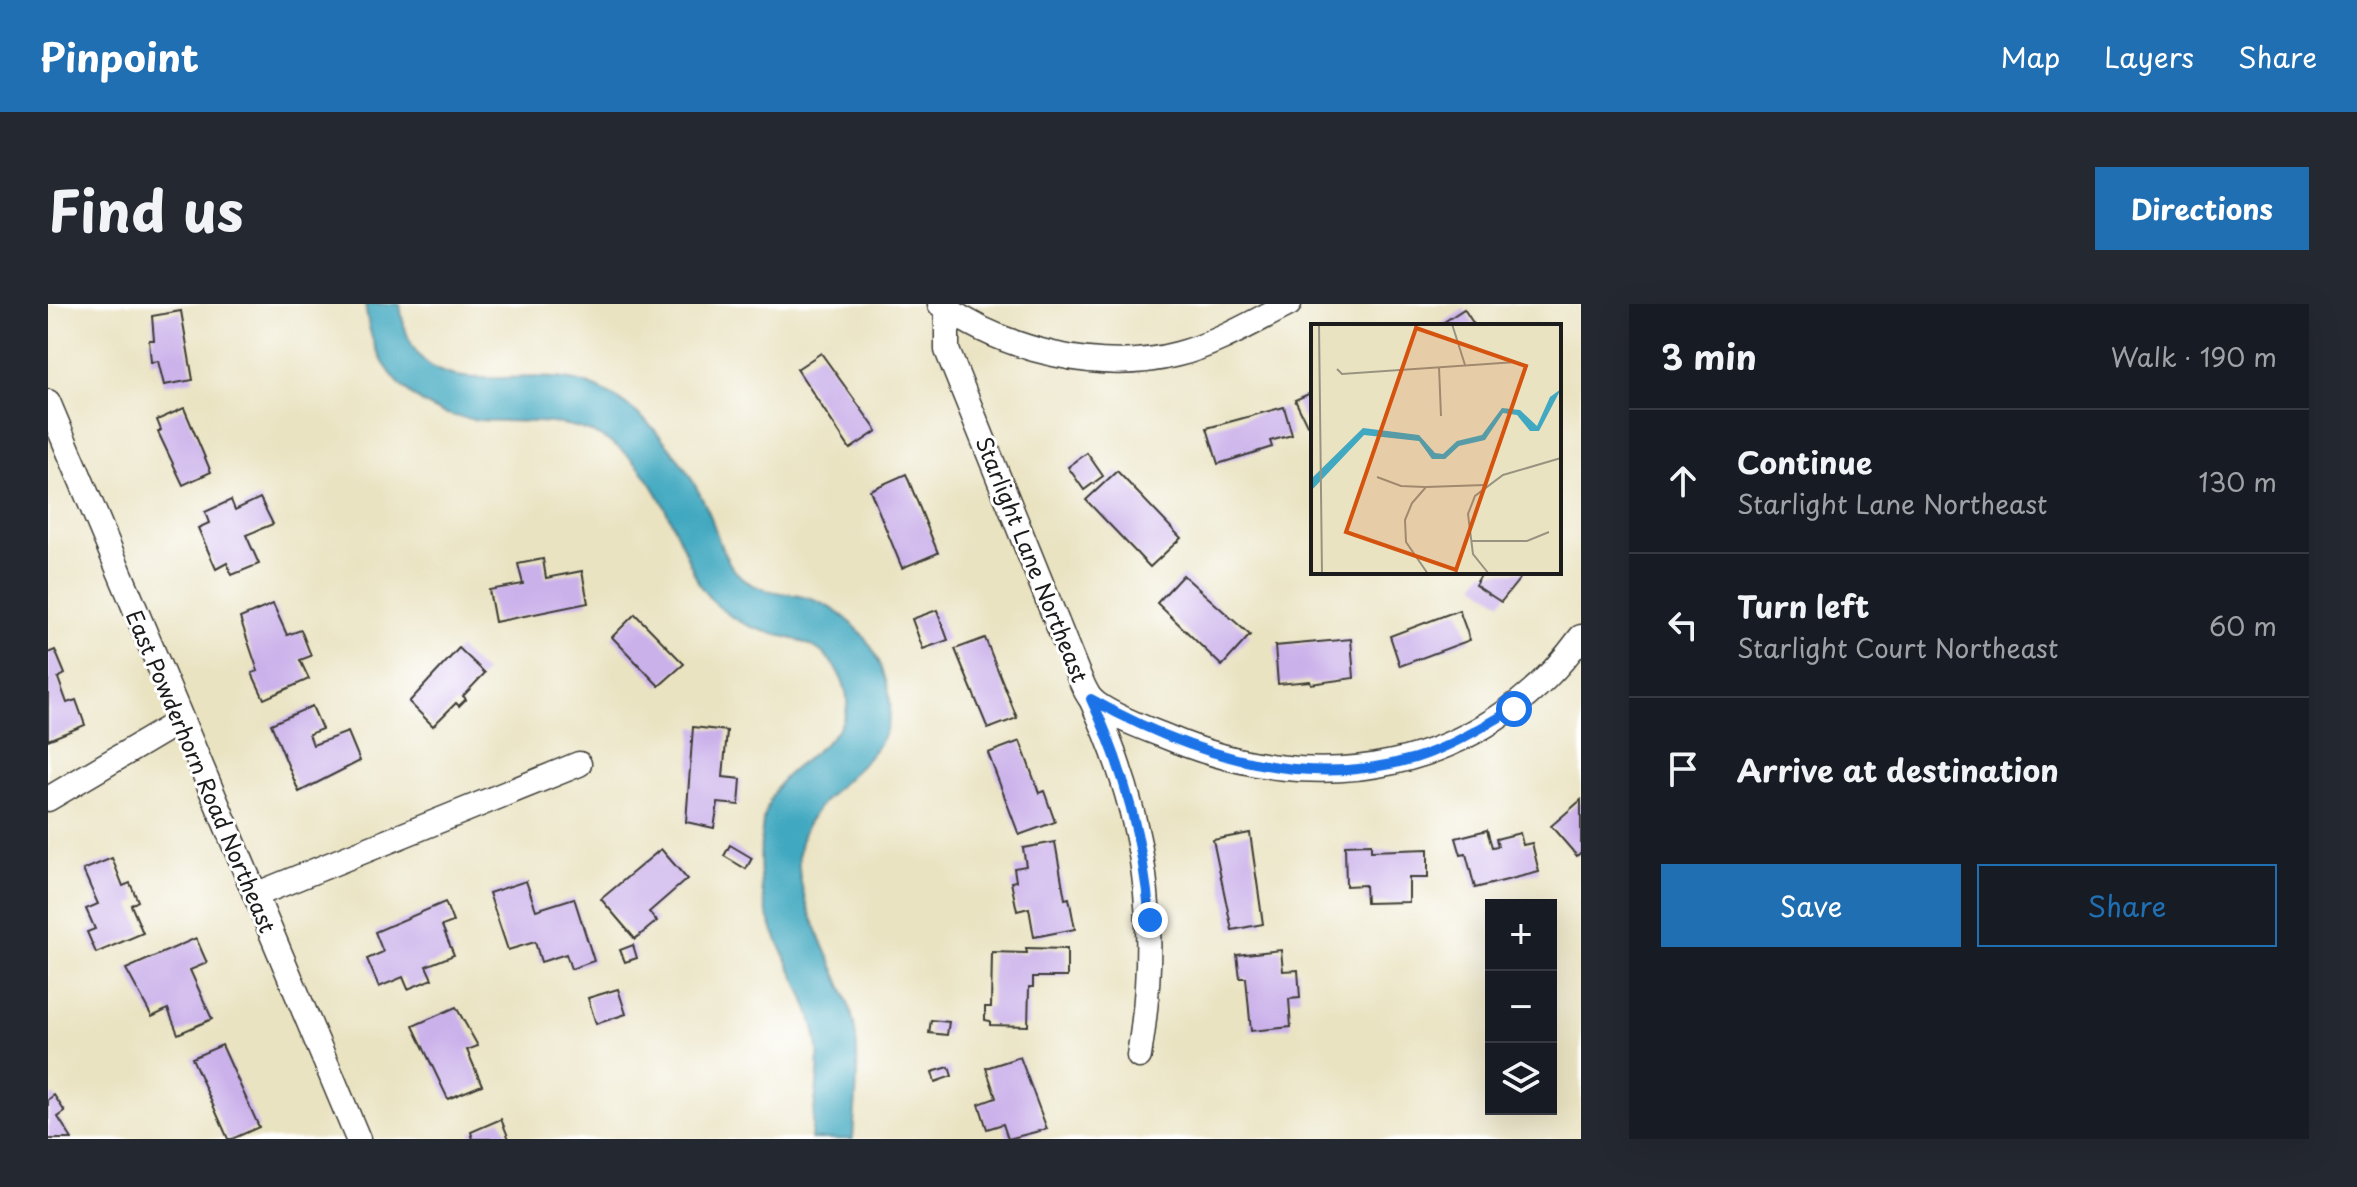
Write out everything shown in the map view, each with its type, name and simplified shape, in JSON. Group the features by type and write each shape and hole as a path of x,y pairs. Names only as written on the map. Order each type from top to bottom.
{"street":[{"path":"943,306 993,333 1042,351 1100,361 1126,361 1177,355 1213,343 1289,304"},
{"name":"Starlight Lane Northeast","path":"943,306 947,350 1091,699 1146,728 1230,758 1285,768 1365,769 1415,758 1456,742 1514,709 1560,666 1581,637"},
{"name":"East Powderhorn Road Northeast","path":"48,402 358,1139"},
{"path":"1091,699 1126,784 1146,874 1150,966 1139,1056"},
{"path":"48,799 180,721"},
{"path":"255,895 579,764"}],"water":[{"path":"365,304 400,304 409,340 425,362 446,373 472,378 561,379 590,385 610,394 646,421 676,456 710,515 724,554 744,580 828,606 852,624 871,647 884,674 890,705 886,730 874,751 820,806 806,827 799,853 804,895 854,1024 857,1067 853,1139 811,1139 818,1074 816,1036 806,1004 767,913 760,871 763,822 775,789 793,769 829,739 845,715 847,701 844,685 836,669 817,649 744,624 711,599 700,586 654,489 642,471 612,443 585,430 557,423 474,419 447,414 421,402 397,381 384,363 371,336"}],"building":[{"path":"1464,309 1474,324 1441,324"},
{"path":"181,311 193,380 164,385 158,361 151,362 149,340 154,340 152,316"},
{"path":"821,353 877,431 850,449 797,369"},
{"path":"1311,393 1311,423 1307,425 1295,400"},
{"path":"1284,407 1292,435 1270,441 1272,447 1218,464 1207,428"},
{"path":"184,408 211,472 183,485 158,432 161,430 157,420"},
{"path":"1087,453 1103,476 1084,490 1068,467"},
{"path":"1117,471 1181,538 1150,567 1086,500"},
{"path":"906,474 938,553 902,568 870,490"},
{"path":"260,498 273,524 246,535 259,564 232,575 227,563 216,569 198,528 209,523 205,512 231,500 235,510"},
{"path":"543,559 546,578 582,571 588,603 495,622 489,590 523,584 518,564"},
{"path":"1482,574 1523,574 1501,602 1475,585"},
{"path":"1183,575 1250,635 1222,666 1157,603"},
{"path":"273,604 287,635 301,630 311,656 300,660 309,679 264,699 252,673 258,671 240,618"},
{"path":"937,610 948,640 923,649 912,619"},
{"path":"1459,610 1470,640 1400,666 1390,636"},
{"path":"635,614 684,664 659,686 612,637"},
{"path":"985,638 1017,718 988,729 955,649"},
{"path":"1351,639 1354,678 1311,684 1310,681 1278,684 1275,646"},
{"path":"459,648 485,673 463,696 466,699 459,706 456,703 433,726 409,702"},
{"path":"55,650 65,674 58,678 67,703 76,700 85,725 48,740 48,653"},
{"path":"312,706 322,729 309,734 313,745 348,732 360,761 299,792 271,724"},
{"path":"693,727 727,731 723,777 741,779 739,805 718,803 714,828 686,822"},
{"path":"1020,741 1039,793 1044,791 1055,822 1019,835 988,753"},
{"path":"1581,800 1581,852 1577,856 1551,826"},
{"path":"1487,830 1492,847 1498,846 1496,839 1520,833 1523,845 1532,843 1539,872 1475,888 1466,854 1461,855 1456,838"},
{"path":"1250,833 1263,924 1232,930 1213,840"},
{"path":"1055,842 1065,899 1069,898 1075,929 1034,937 1029,908 1017,911 1011,882 1016,881 1014,868 1026,866 1023,848"},
{"path":"1371,844 1371,851 1428,849 1428,878 1409,878 1409,902 1366,903 1365,885 1346,886 1345,845"},
{"path":"730,845 752,858 746,869 724,856"},
{"path":"661,849 687,879 649,912 657,921 635,939 601,899"},
{"path":"112,858 123,886 130,883 138,901 131,905 143,933 96,953 87,932 95,929 86,909 98,904 83,870"},
{"path":"526,881 536,910 574,898 594,961 571,969 566,954 541,962 535,942 508,950 489,893"},
{"path":"445,902 453,922 442,926 454,955 426,966 432,979 408,989 403,977 379,987 367,959 383,952 375,932"},
{"path":"196,938 207,963 190,970 212,1019 178,1034 168,1009 152,1017 126,969"},
{"path":"633,945 637,958 625,962 620,950"},
{"path":"1026,948 1067,949 1067,977 1033,977 1033,987 1029,987 1028,1026 990,1025 990,1021 985,1020 985,1007 991,1007 992,952 1027,953"},
{"path":"1281,950 1283,971 1298,970 1300,998 1289,999 1291,1027 1251,1031 1246,978 1240,978 1237,955"},
{"path":"618,989 626,1014 596,1024 588,998"},
{"path":"456,1007 478,1046 467,1050 482,1085 448,1099 413,1026"},
{"path":"931,1020 949,1022 947,1035 929,1033"},
{"path":"222,1045 259,1127 232,1139 228,1139 192,1058"},
{"path":"1020,1057 1047,1129 1008,1139 1003,1124 987,1129 979,1104 996,1098 986,1068"},
{"path":"949,1067 952,1076 935,1082 932,1072"},
{"path":"54,1095 65,1112 58,1117 72,1139 48,1139 48,1100"},
{"path":"501,1119 509,1139 473,1139 471,1132"}],"route":[{"path":"1150,920 1146,874 1126,784 1111,741 1091,699 1133,723 1184,744 1230,758 1285,768 1334,771 1365,769 1415,758 1456,742 1514,709"}]}
